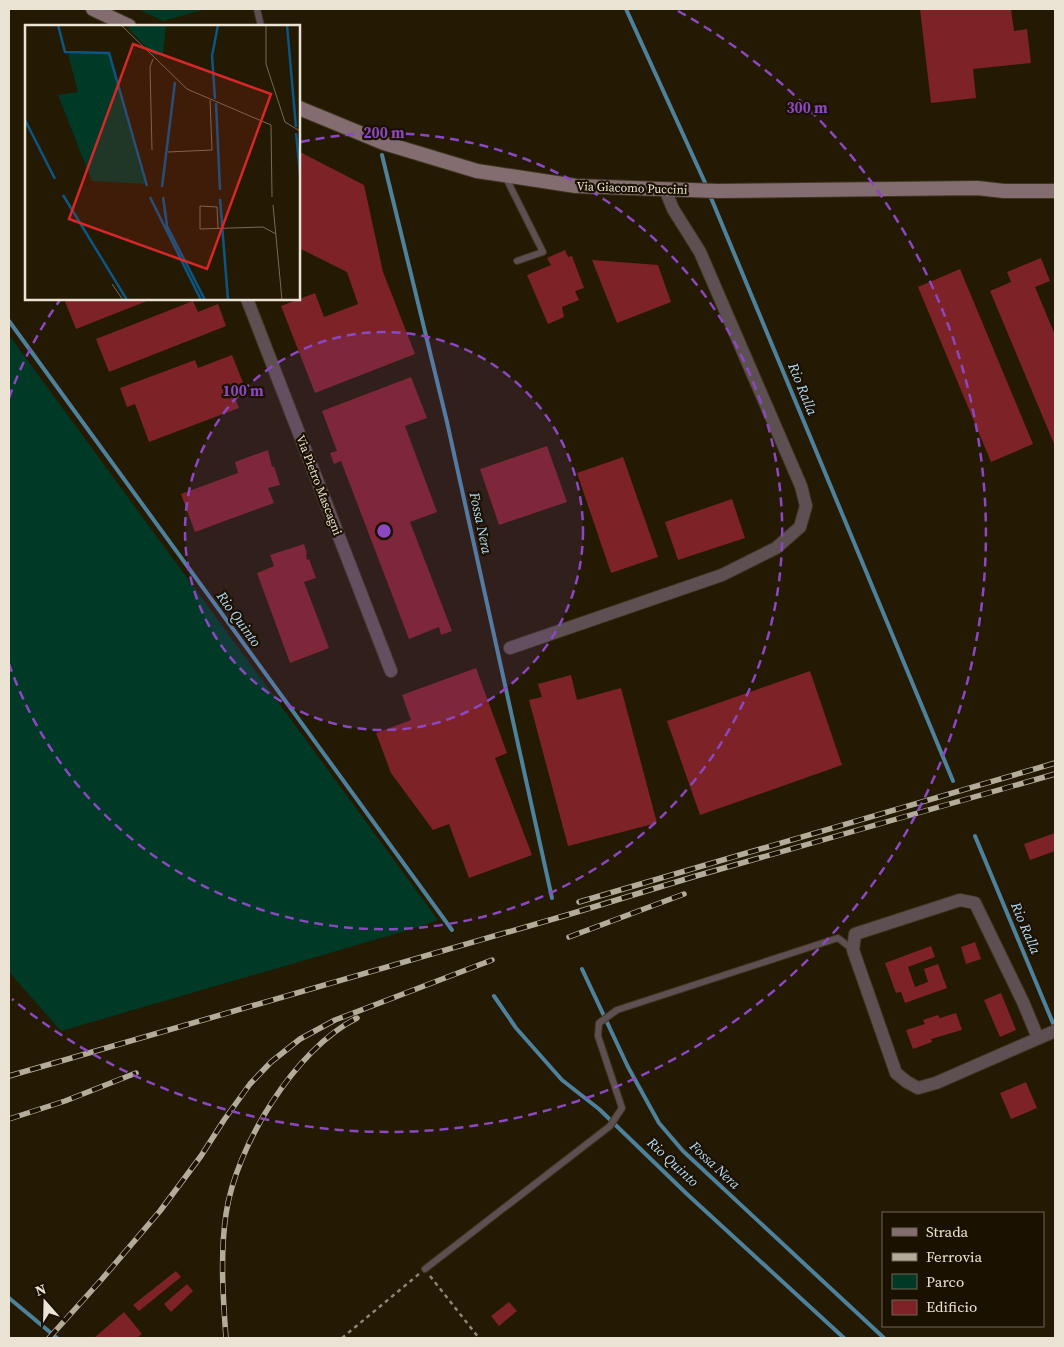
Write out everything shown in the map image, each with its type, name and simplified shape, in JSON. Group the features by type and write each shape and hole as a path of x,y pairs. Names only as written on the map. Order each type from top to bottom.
{"main road":[{"path":"92,9 127,25"},
{"name":"Via Giacomo Puccini","path":"300,108 384,143 477,171 576,186 718,191 977,188 1055,191"},
{"name":"Via Giacomo Puccini","path":"977,188 1004,184 1055,182"}],"street":[{"path":"510,648 722,575 776,548 800,527 806,506 801,486 700,252 673,209 665,189"},
{"name":"Via Pietro Mascagni","path":"247,300 391,671"},
{"path":"960,900 975,903 1023,1002 1046,1035 936,1083 918,1088 896,1073 853,950 855,934 960,900"}],"lane":[{"path":"257,9 262,25"},
{"path":"505,175 543,252 517,261"},
{"path":"425,1269 610,1126 622,1108 598,1036 599,1023 617,1010 838,938 853,950"}],"path":[{"path":"342,1338 425,1269 479,1338"}],"green space":[{"path":"138,9 206,9 163,21"},
{"path":"9,335 438,920 61,1031 9,972"}],"building":[{"path":"920,9 1011,9 1014,31 1027,29 1031,63 973,69 976,98 931,103"},
{"path":"300,152 364,185 383,272 415,354 315,393 281,306 315,293 324,317 358,304 347,272 300,248"},
{"path":"565,250 568,257 572,256 584,288 575,291 579,300 562,307 564,317 548,324 527,275 551,265 547,258"},
{"path":"1041,258 1050,281 1035,287 1055,335 1055,446 990,291 1011,282 1007,272"},
{"path":"592,260 658,265 671,302 617,323"},
{"path":"960,269 1033,444 991,462 918,287"},
{"path":"64,300 149,300 76,329"},
{"path":"193,301 198,312 218,304 226,326 109,372 96,339"},
{"path":"232,355 244,385 232,390 239,408 149,442 135,404 127,407 120,388 195,360 198,368"},
{"path":"411,377 427,418 405,426 437,512 410,522 452,631 441,635 439,627 409,639 341,461 334,464 330,453 337,451 322,411"},
{"path":"547,446 567,502 499,525 480,469"},
{"path":"268,450 272,467 274,466 280,485 268,488 274,503 195,532 181,494 238,473 235,462"},
{"path":"623,457 658,557 611,573 577,473"},
{"path":"732,499 745,538 678,560 665,522"},
{"path":"304,544 307,560 309,559 316,578 304,582 329,648 290,663 257,573 274,566 270,555"},
{"path":"476,668 507,753 495,758 532,855 469,878 449,824 433,830 391,773 376,733 411,720 402,695"},
{"path":"810,671 842,765 700,815 667,721"},
{"path":"571,675 577,700 621,688 657,823 568,846 529,700 542,697 538,684"},
{"path":"1055,833 1055,851 1030,860 1024,844"},
{"path":"975,942 981,959 966,964 961,947"},
{"path":"931,946 935,957 908,967 915,987 928,982 924,969 938,964 947,988 905,1003 901,992 896,993 885,963"},
{"path":"1001,993 1016,1030 1000,1037 984,1000"},
{"path":"956,1013 962,1030 931,1039 932,1042 913,1049 906,1030 925,1024 923,1020 938,1015 940,1018"},
{"path":"1026,1082 1037,1108 1011,1119 1000,1093"},
{"path":"176,1271 181,1277 139,1311 133,1305"},
{"path":"187,1284 193,1291 171,1312 164,1304"},
{"path":"509,1302 517,1311 499,1326 491,1316"},
{"path":"124,1312 142,1334 136,1338 94,1338"}],"waterway":[{"name":"Rio Ralla","path":"626,9 707,187"},
{"name":"Fossa Nera","path":"382,155 447,422 552,898"},
{"name":"Rio Ralla","path":"709,193 953,781"},
{"name":"Rio Quinto","path":"9,321 452,930"},
{"name":"Rio Ralla","path":"975,836 1055,1028"},
{"name":"Fossa Nera","path":"582,969 628,1067 659,1123 683,1151 884,1338"},
{"name":"Rio Quinto","path":"494,996 516,1028 562,1080 599,1109 688,1195 844,1338"},
{"path":"9,1298 57,1338"}],"railway":[{"path":"579,902 1055,763"},
{"path":"9,1076 696,876 1055,774"},
{"path":"569,937 684,894"},
{"path":"49,1338 160,1211 201,1156 250,1084 271,1062 300,1039 335,1020 492,960"},
{"path":"226,1338 223,1276 224,1229 232,1187 242,1159 255,1130 291,1076 312,1052 334,1033 357,1018"},
{"path":"9,1119 65,1101 136,1073"}]}
